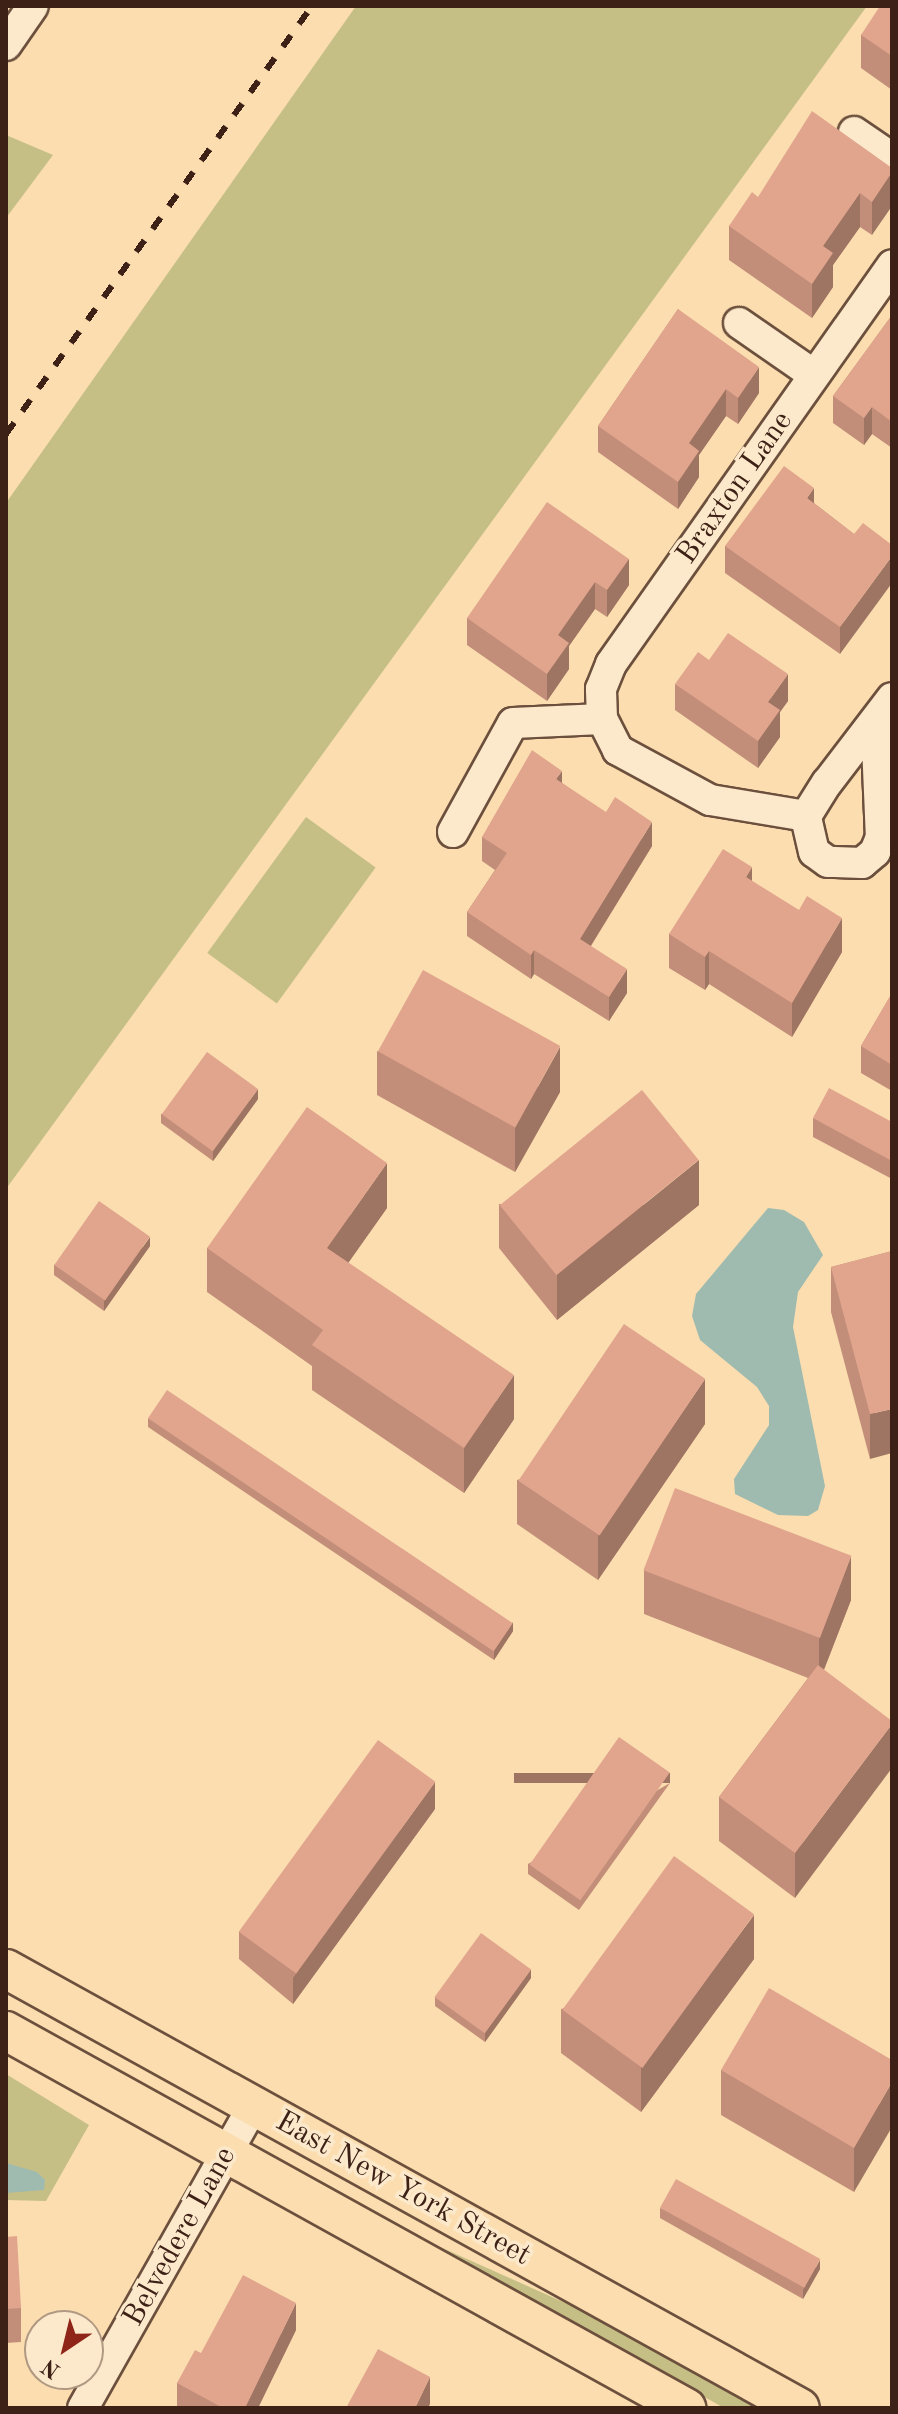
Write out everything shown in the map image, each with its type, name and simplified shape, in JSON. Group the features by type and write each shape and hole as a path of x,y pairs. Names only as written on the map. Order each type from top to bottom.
{"main road":[{"name":"East New York Street","path":"6,1969 800,2408"},
{"name":"East New York Street","path":"6,2031 686,2408"}],"street":[{"path":"6,45 33,6"},
{"path":"854,132 892,158"},
{"name":"Braxton Lane","path":"602,719 601,689 611,664 892,265"},
{"path":"739,323 814,375"},
{"path":"884,709 881,816 875,852 862,863 828,862 814,852 806,816 884,709"},
{"path":"453,832 513,723 602,719 618,750 710,800 806,816"},
{"name":"Belvedere Lane","path":"83,2408 253,2106"}],"shaded area":[{"path":"356,6 867,6 6,1189 6,503"},
{"path":"6,135 53,155 6,218"},
{"path":"306,817 376,868 277,1003 207,953"},
{"path":"768,1208 784,1210 804,1222 823,1255 798,1292 793,1327 825,1486 818,1510 808,1516 778,1515 735,1494 734,1479 769,1425 769,1406 757,1387 700,1340 692,1316 696,1294"},
{"path":"6,2074 89,2125 46,2201 6,2200"},
{"path":"6,2163 37,2172 45,2180 44,2190 6,2193"},
{"path":"438,2246 590,2314 760,2408 724,2408"}],"building":[{"path":"880,6 892,6 892,56 861,35"},
{"path":"812,111 892,168 892,172 872,202 860,193 823,246 833,253 812,284 729,226 752,192 758,197"},
{"path":"678,309 759,367 738,398 726,389 689,443 699,451 678,482 598,426"},
{"path":"892,315 892,422 872,407 864,418 833,396"},
{"path":"784,466 814,488 807,498 854,534 863,523 892,545 892,556 840,627 725,546"},
{"path":"547,502 629,559 607,590 595,582 558,635 569,643 547,674 467,618"},
{"path":"728,633 788,674 768,702 780,710 758,741 675,684 698,652 709,660"},
{"path":"532,750 562,771 556,779 606,812 615,797 652,822 580,939 627,969 609,997 534,950 531,955 467,912 507,853 482,837"},
{"path":"723,849 752,867 746,877 799,910 807,896 842,918 792,1003 709,951 705,957 669,934"},
{"path":"423,970 560,1046 515,1127 378,1051"},
{"path":"892,993 892,1065 861,1046"},
{"path":"207,1052 258,1089 213,1151 162,1114"},
{"path":"829,1088 892,1122 892,1161 813,1118"},
{"path":"642,1090 699,1160 556,1275 500,1205"},
{"path":"307,1107 387,1163 327,1248 514,1375 464,1448 312,1345 323,1330 207,1248"},
{"path":"99,1201 150,1237 105,1300 54,1265"},
{"path":"892,1251 892,1409 870,1414 831,1267"},
{"path":"624,1324 705,1379 600,1535 518,1481"},
{"path":"167,1390 513,1623 494,1651 148,1418"},
{"path":"675,1488 851,1556 820,1638 643,1570"},
{"path":"818,1665 892,1724 795,1853 719,1797"},
{"path":"619,1737 670,1773 580,1900 530,1865"},
{"path":"378,1740 435,1782 296,1973 239,1932"},
{"path":"674,1856 754,1914 642,2068 562,2010"},
{"path":"481,1933 531,1969 485,2033 435,1997"},
{"path":"769,1988 892,2060 892,2082 854,2148 721,2070"},
{"path":"676,2179 820,2259 804,2288 660,2208"},
{"path":"17,2236 21,2308 6,2309 6,2237"},
{"path":"243,2275 296,2303 245,2408 223,2408 177,2383 195,2350 201,2353"},
{"path":"378,2349 430,2377 415,2408 346,2408"}],"railway":[{"path":"6,434 312,6"}]}
